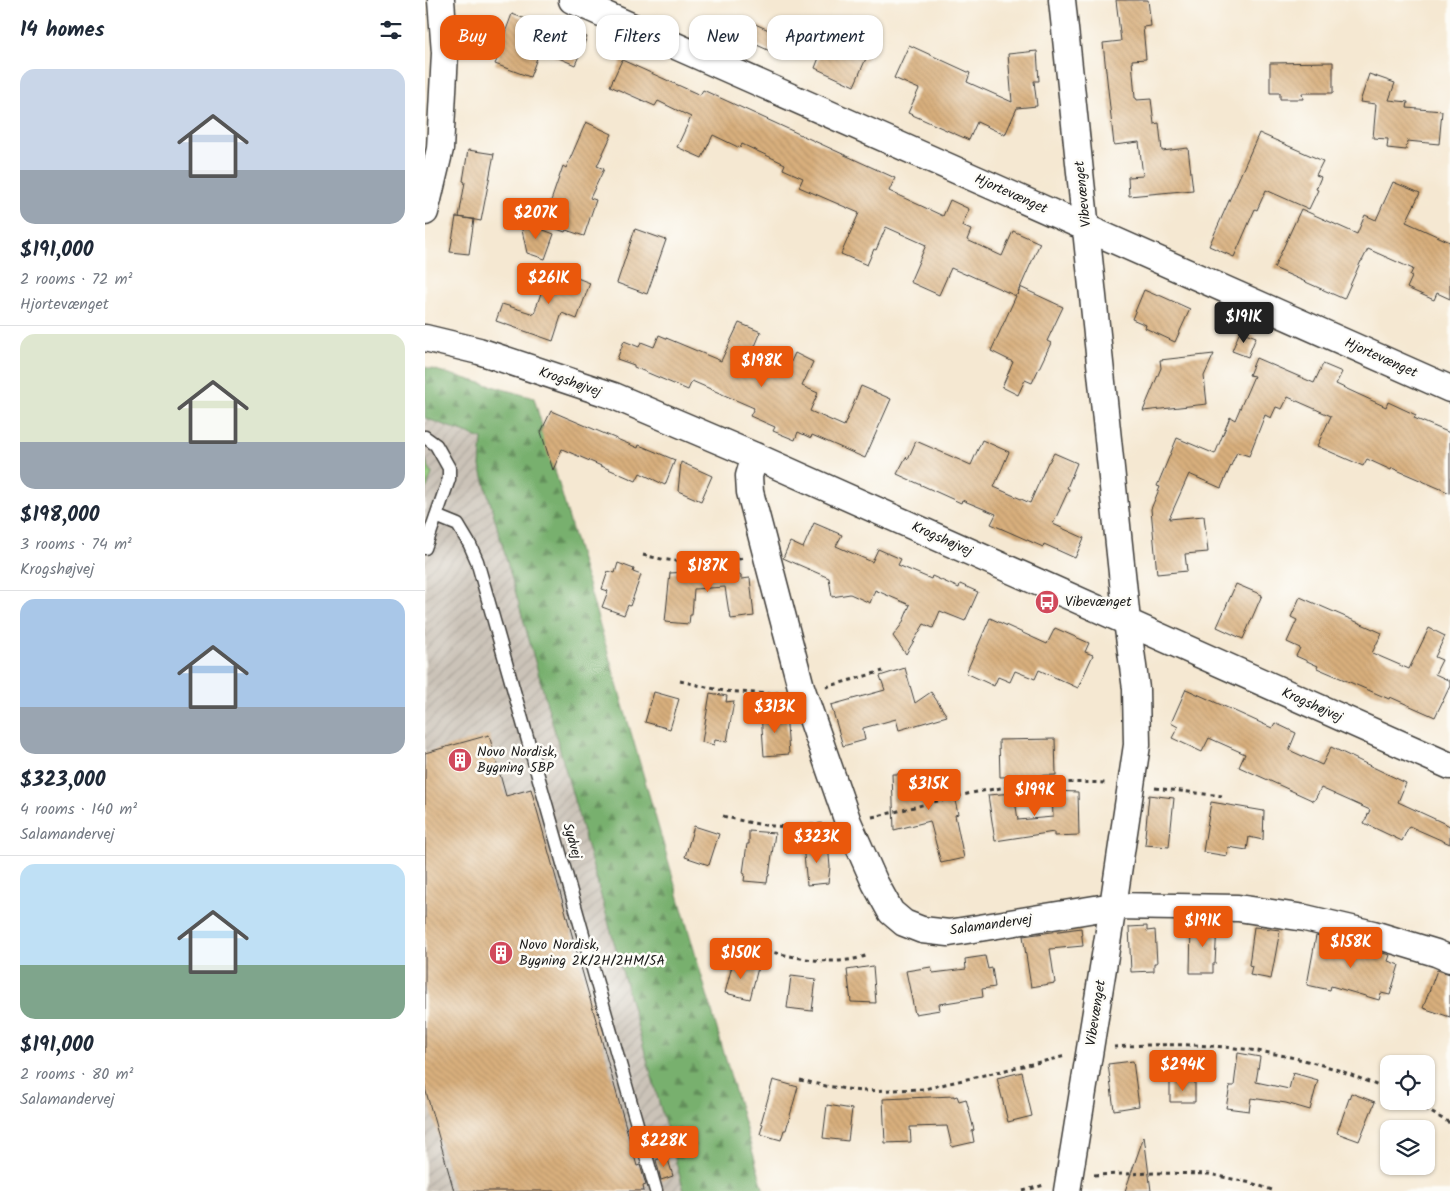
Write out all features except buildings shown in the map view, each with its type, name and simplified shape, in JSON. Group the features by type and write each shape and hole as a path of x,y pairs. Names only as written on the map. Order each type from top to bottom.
{"street":[{"path":"425,212 445,53 441,0"},
{"name":"Hjortevænget","path":"572,0 1450,389"},
{"name":"Vibevænget","path":"1062,0 1127,621 1137,689 1137,745 1068,1184"},
{"name":"Krogshøjvej","path":"425,338 479,351 614,396 755,456 1450,766"},
{"name":"Salamandervej","path":"755,456 749,476 750,492 802,688 848,822 875,883 891,912 904,923 922,930 949,932 1113,906 1238,908 1305,918 1373,934 1436,952 1450,959"}],"lane":[{"path":"425,437 437,445 449,468 449,479 425,548"},
{"name":"Sydvej","path":"436,516 458,525 477,561 656,1191"}],"path":[{"path":"643,555 661,560 709,563 735,560 767,552"},
{"path":"680,681 724,691 772,694 802,688 816,689 883,671"},
{"path":"723,816 767,826 848,822 975,792 1016,785 1087,782 1131,784 1221,796"},
{"path":"759,949 809,959 834,961 856,960 868,955"},
{"path":"800,1080 861,1091 925,1090 1090,1050 1146,1044 1227,1046 1277,1054 1334,1068 1380,1086"},
{"path":"1427,1110 1450,1123"},
{"path":"1068,1184 1119,1173 1209,1174 1251,1183 1275,1191"}],"shaded area":[{"path":"425,418 482,439 480,466 684,1191 425,1191"}],"green space":[{"path":"425,367 534,398 764,1191 684,1191 480,466 482,439 425,418"},
{"path":"425,459 432,474 425,493"}],"place":[{"name":"Vibevænget","path":"1047,602"},
{"name":"Novo Nordisk, Bygning 5BP","path":"460,760"},
{"name":"Novo Nordisk, Bygning 2K/2H/2HM/5A","path":"501,953"}]}
